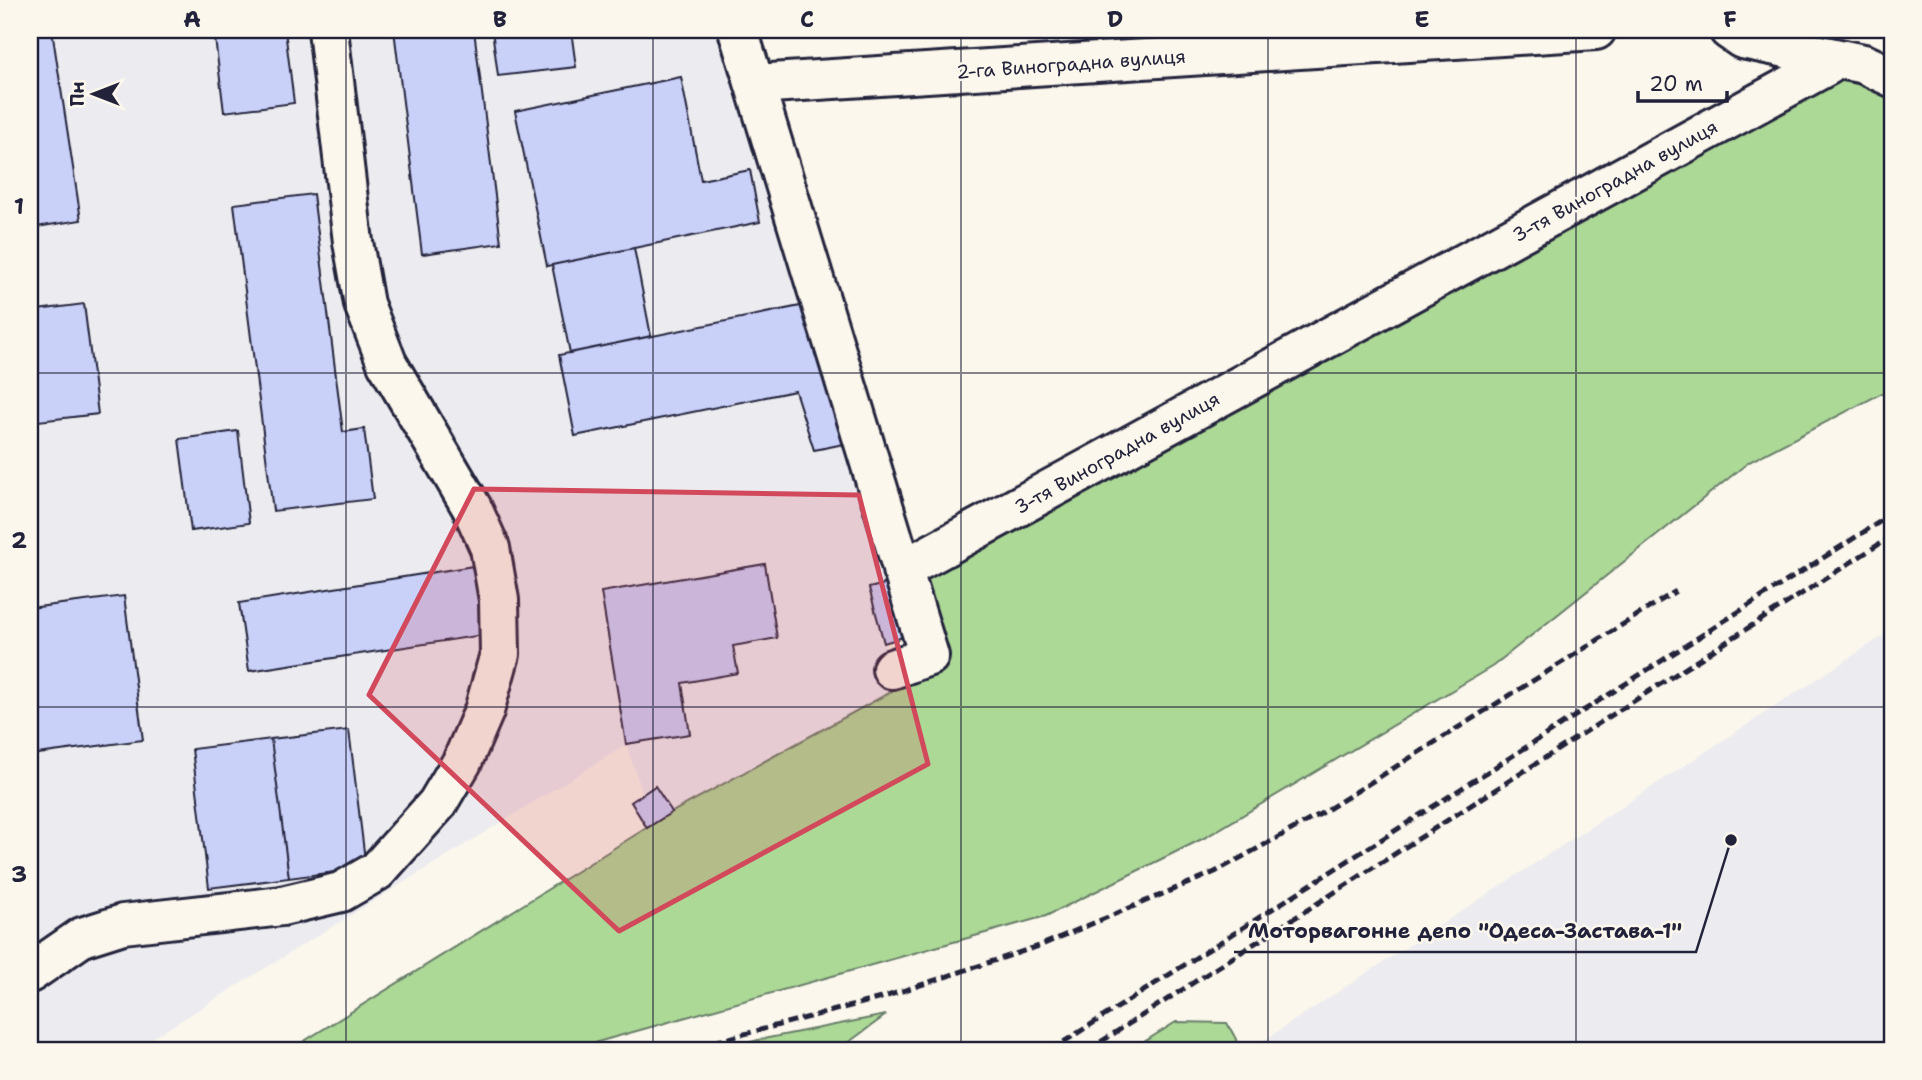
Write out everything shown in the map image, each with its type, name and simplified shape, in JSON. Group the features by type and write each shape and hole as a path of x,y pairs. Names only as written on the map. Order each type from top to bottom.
{"street":[{"path":"30,973 82,937 122,924 282,906 341,892 377,871 437,804 462,762 484,710 500,653 499,600 490,548 472,508 387,363 364,304 353,242 328,30"},
{"path":"737,30 929,656 892,669"},
{"name":"2-га Виноградна вулиця","path":"755,84 1596,30"},
{"path":"1728,30 1742,39 1864,64 1892,77"},
{"name":"3-тя Виноградна вулиця","path":"902,570 1828,65"}],"highlighted area":[{"path":"474,489 859,495 928,764 619,931 369,695"}],"shaded area":[{"path":"30,30 735,30 916,633 884,644 898,687 647,828 631,802 643,794 626,745 133,1050 30,1050"},
{"path":"1892,630 1892,1050 1249,1050"}],"green space":[{"path":"1828,65 1892,75 1892,388 1749,462 1493,666 1206,837 1046,916 569,1050 290,1050 672,812 898,688 892,669 929,656 902,570"},
{"path":"886,1015 838,1050 723,1050 758,1040"},
{"path":"1176,1022 1227,1023 1240,1046 1237,1050 1131,1050"}],"building":[{"path":"30,30 52,30 81,220 30,228"},
{"path":"214,30 285,30 294,103 224,112"},
{"path":"394,30 474,30 501,243 422,254"},
{"path":"492,30 571,30 576,67 498,76"},
{"path":"681,77 701,180 750,170 760,222 547,266 515,111"},
{"path":"313,194 343,432 364,429 373,499 273,511 234,204"},
{"path":"634,248 651,336 570,353 552,265"},
{"path":"815,303 859,441 814,450 795,391 575,436 559,355"},
{"path":"84,304 98,414 30,422 30,311"},
{"path":"238,431 249,523 191,531 179,439"},
{"path":"486,564 496,633 249,671 239,603"},
{"path":"765,564 777,638 733,646 738,673 682,683 690,734 626,744 601,592"},
{"path":"901,580 916,633 884,643 869,588"},
{"path":"124,596 143,740 30,755 30,608"},
{"path":"349,730 366,868 289,878 271,739"},
{"path":"271,739 289,878 209,888 192,749"},
{"path":"655,786 672,812 647,828 631,802"}],"railway":[{"path":"1051,1050 1892,514"},
{"path":"1088,1050 1892,536"},
{"path":"684,1050 881,998 1039,946 1215,872 1322,813 1676,591"}],"place":[{"name":"Моторвагонне депо \"Одеса-Застава-1\"","path":"1731,840"}]}
